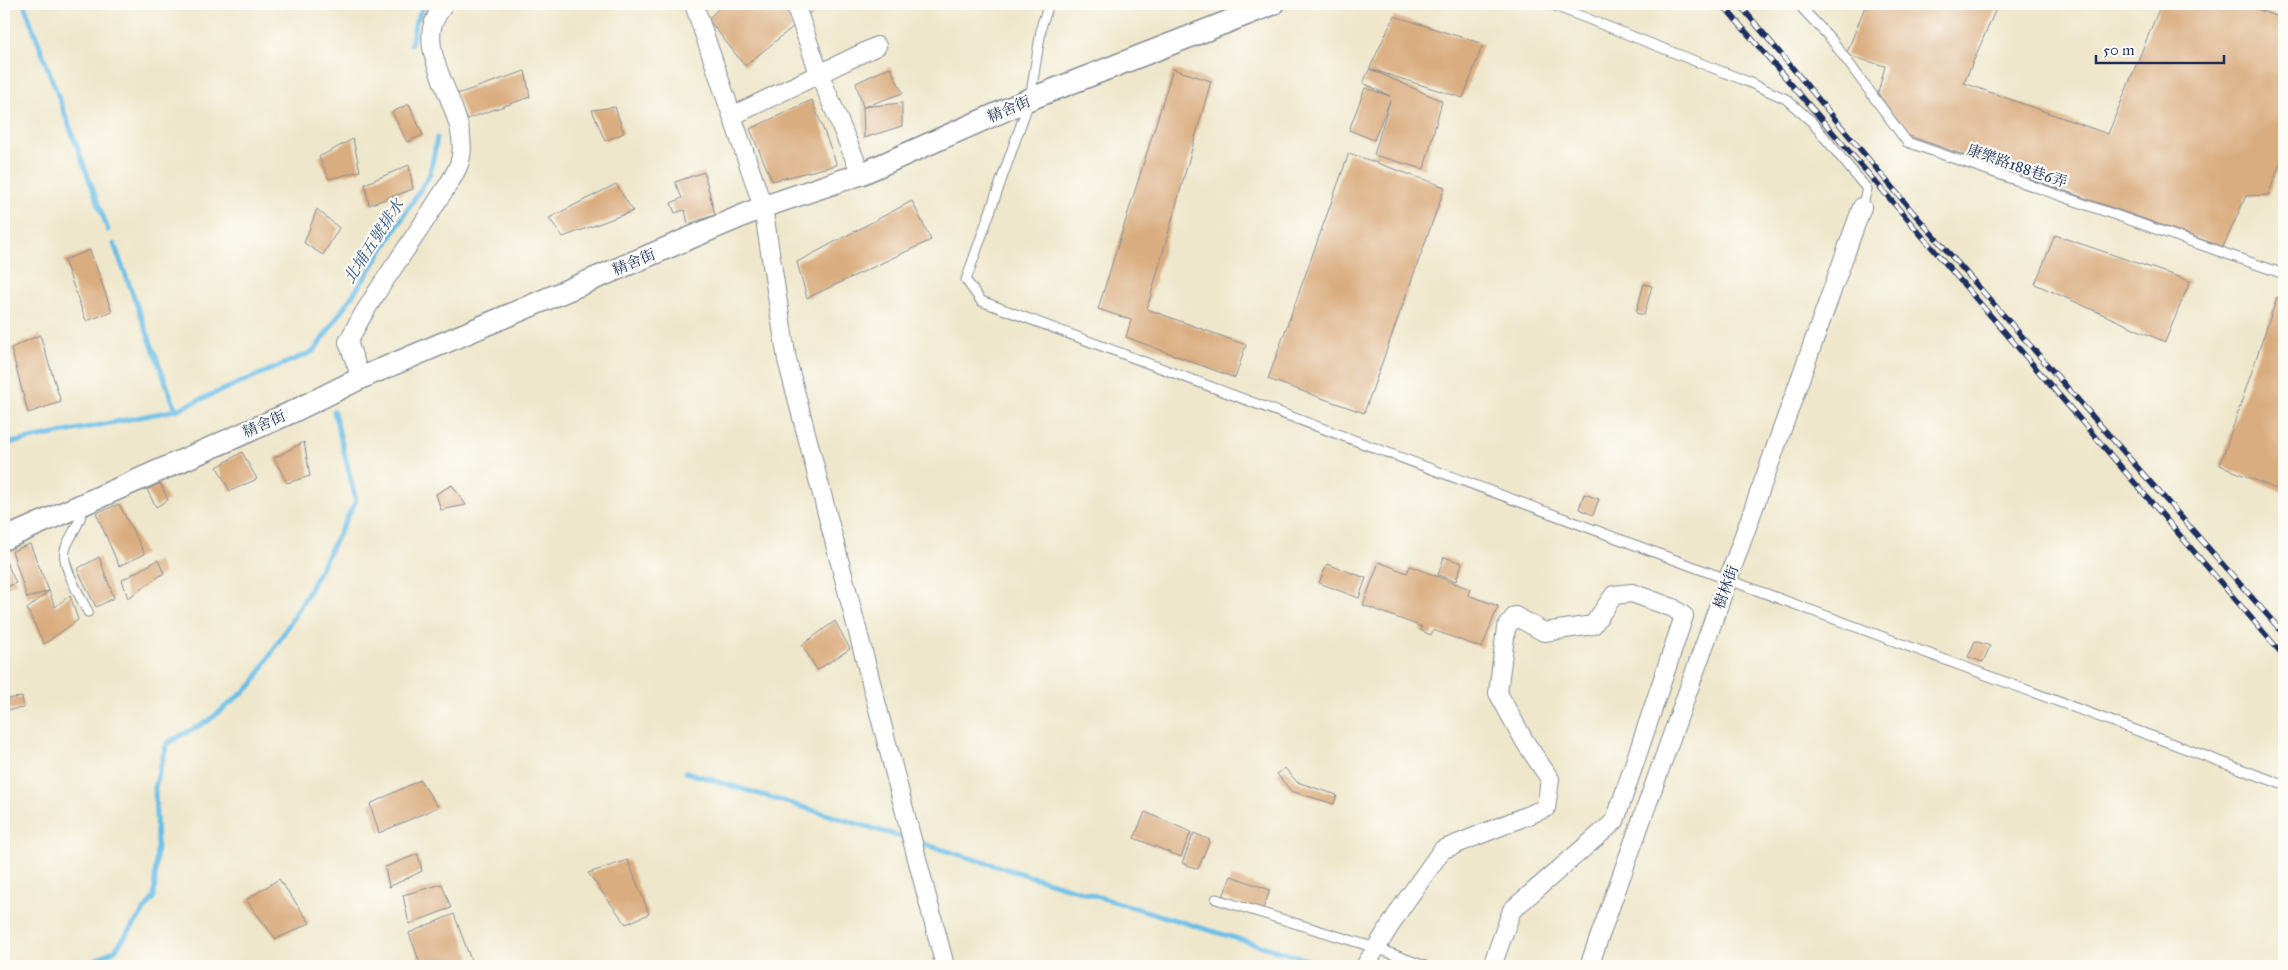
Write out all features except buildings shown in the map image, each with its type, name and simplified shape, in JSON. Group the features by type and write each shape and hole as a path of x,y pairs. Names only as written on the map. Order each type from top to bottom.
{"street":[{"path":"361,378 348,342 361,315 430,213 460,164 461,144 457,120 431,48 432,26 444,4"},
{"path":"694,4 763,207 787,360 945,966"},
{"path":"795,4 819,74 861,174"},
{"name":"精舍街","path":"4,539 290,412 361,378 763,207 861,174 1030,99 1273,4"},
{"path":"732,116 877,46"},
{"name":"樹林街","path":"1589,966 1862,207"},
{"path":"1365,966 1442,850 1546,808 1550,779 1525,742 1498,693 1506,628 1515,616 1544,632 1593,625 1614,594 1632,593 1673,608 1684,616 1615,821 1512,910 1492,966"}],"lane":[{"path":"1048,4 1042,24 1030,99 966,280 981,301 2284,785"},
{"path":"1550,4 1746,81 1786,99 1811,121 1866,189 1862,207"},
{"name":"康樂路188巷6弄","path":"1798,4 1831,38 1907,142 2284,274"},
{"path":"79,505 83,507 65,551 65,562 88,612"},
{"path":"1216,899 1376,948 1425,966"}],"waterway":[{"path":"24,4 108,230"},
{"name":"北埔五號排水","path":"411,44 416,21 425,4"},
{"path":"114,244 176,410 314,351 368,273 430,174 437,138"},
{"path":"4,444 176,410"},
{"path":"82,966 115,950 154,897 157,844 155,787 167,743 208,721 252,685 304,600 356,501 334,411"},
{"path":"686,772 908,839"},
{"path":"917,842 1328,966"}],"railway":[{"path":"1722,4 2284,656"},
{"path":"1739,4 1911,210 2284,634"}]}
